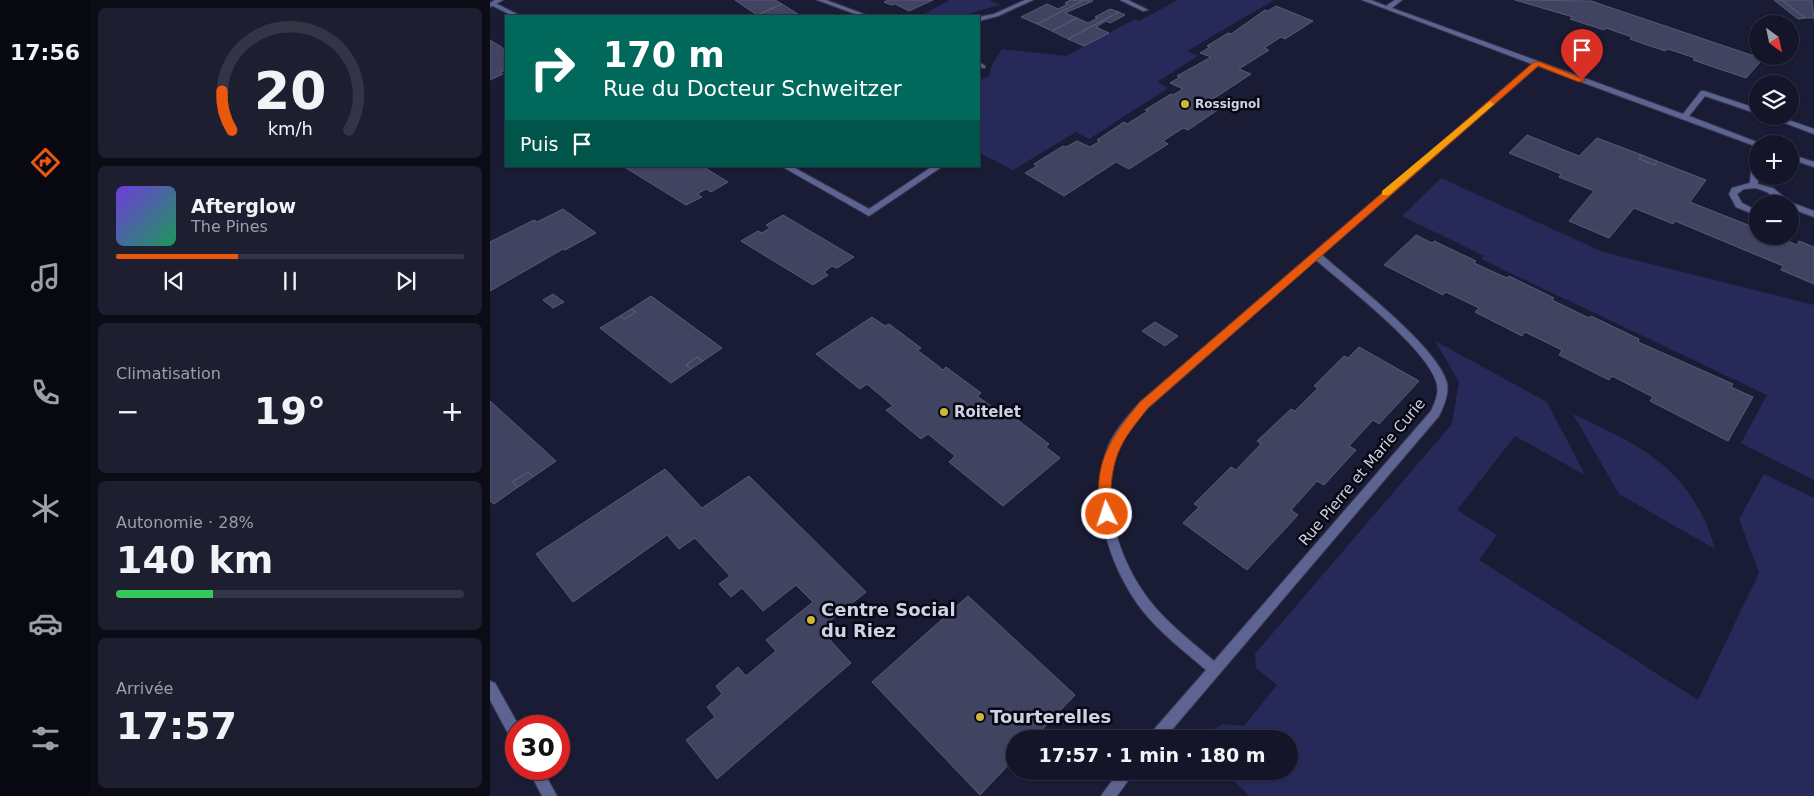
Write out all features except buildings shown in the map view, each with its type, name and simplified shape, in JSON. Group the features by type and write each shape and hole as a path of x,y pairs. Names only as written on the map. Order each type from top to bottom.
{"street":[{"path":"492,4 500,0"},
{"path":"820,0 863,15"},
{"path":"980,20 1030,0"},
{"path":"1122,0 1146,10"},
{"path":"1365,0 1749,141"},
{"path":"1387,8 1399,0"},
{"path":"492,4 515,15"},
{"path":"1215,670 1145,604 1129,576 1113,539 1107,514 1105,490 1110,457 1120,434 1144,405 1537,63"},
{"path":"1684,117 1704,93 1749,109"},
{"path":"1794,125 1814,132"},
{"path":"1799,159 1814,165"},
{"path":"787,167 868,213 937,167"},
{"path":"1749,210 1739,205 1733,194 1739,187 1754,186 1775,192 1778,195"},
{"path":"1799,208 1814,214"},
{"name":"Rue Pierre et Marie Curie","path":"1163,730 1435,413 1443,397 1441,381 1430,359 1400,329 1316,254"},
{"path":"490,687 505,715"},
{"path":"541,780 550,796"},
{"path":"1108,796 1121,780"}],"shaded area":[{"path":"950,0 989,0 1000,5 964,15 922,15"},
{"path":"1178,0 1274,0 1187,51 1198,56 1157,82 1168,88 1089,139 1076,132 1013,170 980,154 980,80 990,75 991,67 1002,49 1066,56 1135,19 1139,21"},
{"path":"1441,178 1603,252 1814,305 1814,480 1741,443 1767,395 1481,259 1484,256 1402,216"},
{"path":"1435,341 1547,402 1585,475 1515,436 1457,510 1497,535 1479,560 1698,700 1759,573 1739,519 1764,474 1814,498 1814,796 1250,796 1233,780 1298,780 1298,730 1212,730 1223,724 1244,726 1277,685 1256,668 1255,654 1452,424 1459,382"},
{"path":"1573,414 1629,442 1662,464 1689,494 1701,513 1715,549 1619,494"}],"slow traffic":[{"path":"1386,193 1490,104"}],"place":[{"name":"Rossignol","path":"1185,104"},
{"name":"Roitelet","path":"944,412"},
{"name":"Centre Social du Riez","path":"811,620"},
{"name":"Tourterelles","path":"980,717"}],"route":[{"path":"1107,514 1105,490 1112,450 1120,434 1144,405 1537,63 1582,80"}]}
